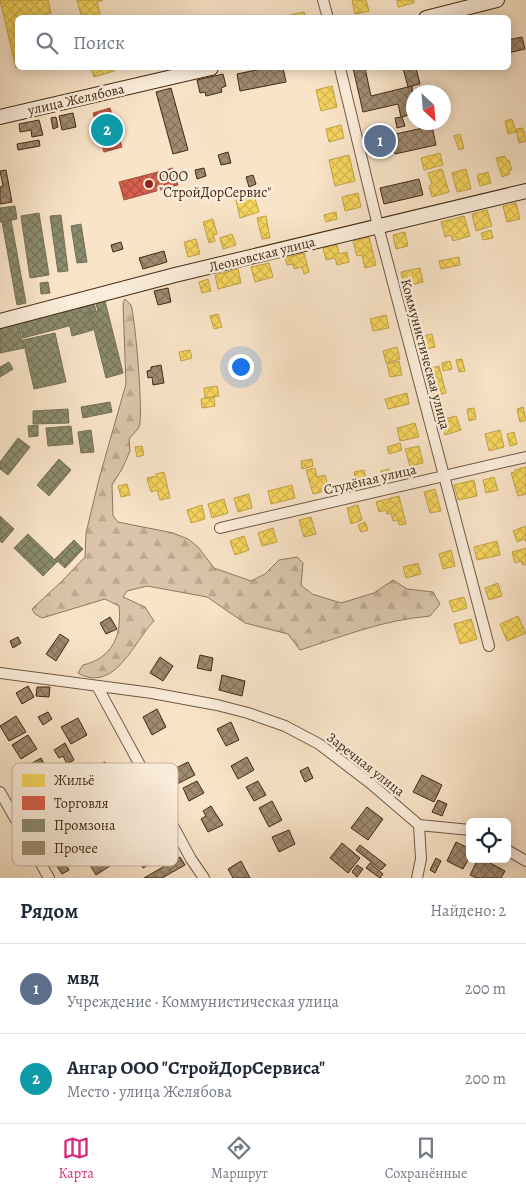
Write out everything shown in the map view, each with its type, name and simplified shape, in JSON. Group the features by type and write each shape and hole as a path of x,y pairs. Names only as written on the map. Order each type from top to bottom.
{"street":[{"path":"323,0 327,15"},
{"path":"438,15 497,0"},
{"name":"улица Желябова","path":"0,117 202,70"},
{"name":"Коммунистическая улица","path":"340,70 378,226 489,646"},
{"name":"Леоновская улица","path":"0,321 175,275 526,192"},
{"name":"Студёная улица","path":"220,528 526,457"},
{"name":"Заречная улица","path":"0,673 152,693 217,704 285,726 319,744 370,782 418,825"},
{"path":"97,686 139,763"},
{"path":"0,792 12,813"},
{"path":"417,878 421,858 418,825 466,830"},
{"path":"178,835 204,878"},
{"path":"511,852 526,861"},
{"path":"42,866 49,878"}],"green space":[{"path":"125,299 131,305 135,327 140,387 140,420 139,427 129,439 130,451 112,485 113,516 118,522 173,533 188,539 198,547 214,568 251,581 265,574 279,560 297,557 303,563 301,585 312,594 341,603 374,593 393,580 407,589 433,592 440,604 430,616 380,625 300,650 288,634 245,623 207,597 147,586 127,591 123,597 145,607 154,621 131,652 113,671 103,677 91,678 78,673 83,665 102,657 113,644 119,626 119,606 105,599 42,618 35,614 32,609 85,557 86,533 126,384 123,303"}],"building: Жильё":[{"path":"0,0 48,0 51,13 43,15 15,15 15,64"},
{"path":"77,0 103,0 97,2 100,15 81,15"},
{"path":"352,0 366,0 369,11 355,14"},
{"path":"397,0 414,0 414,3 398,7"},
{"path":"304,12 305,15 290,15"},
{"path":"92,70 114,71 94,77"},
{"path":"332,86 337,107 321,111 316,90"},
{"path":"512,119 516,132 508,134 505,121"},
{"path":"341,125 344,138 329,142 326,129"},
{"path":"523,128 526,141 519,143 516,129"},
{"path":"460,134 464,148 459,150 454,136"},
{"path":"440,153 443,165 424,170 421,158"},
{"path":"349,155 355,181 335,186 329,160"},
{"path":"505,156 507,161 509,160 512,170 509,170 510,174 502,177 496,158"},
{"path":"442,169 449,192 432,197 429,186 432,185 428,173"},
{"path":"466,169 471,189 457,192 452,173"},
{"path":"488,172 491,183 480,186 477,175"},
{"path":"358,193 361,207 345,211 342,197"},
{"path":"254,195 259,212 240,218 236,200"},
{"path":"516,203 520,219 507,222 503,206"},
{"path":"487,210 492,226 476,231 472,214"},
{"path":"336,212 337,219 326,222 324,215"},
{"path":"266,216 270,238 262,239 257,218"},
{"path":"464,216 470,236 453,241 451,235 445,237 441,222"},
{"path":"213,219 217,234 213,235 215,241 209,243 203,222"},
{"path":"491,230 493,238 483,240 481,233"},
{"path":"405,232 408,246 396,249 393,235"},
{"path":"232,234 236,245 223,249 220,238"},
{"path":"369,237 376,265 365,268 362,255 357,256 353,241"},
{"path":"196,239 200,254 188,257 184,242"},
{"path":"337,244 339,254 347,252 349,262 337,265 335,258 326,260 323,248"},
{"path":"304,253 309,272 304,274 302,267 294,269 293,264 287,265 285,258"},
{"path":"459,257 460,265 441,269 439,261"},
{"path":"269,263 273,277 255,282 251,267"},
{"path":"420,268 423,282 404,287 401,272"},
{"path":"238,269 241,283 218,289 215,275"},
{"path":"208,279 211,291 202,293 199,282"},
{"path":"218,314 222,327 214,329 210,316"},
{"path":"386,315 389,328 373,331 370,319"},
{"path":"432,334 435,347 422,350 419,337"},
{"path":"397,347 400,359 386,363 383,351"},
{"path":"190,350 192,358 181,361 179,352"},
{"path":"462,359 465,371 459,372 456,360"},
{"path":"399,361 402,375 390,377 387,364"},
{"path":"450,361 452,369 443,371 442,363"},
{"path":"439,366 446,393 431,397 424,370"},
{"path":"217,386 219,396 205,398 204,388"},
{"path":"407,393 409,404 388,409 385,399"},
{"path":"214,397 215,406 202,408 201,399"},
{"path":"523,407 526,420 520,422 517,409"},
{"path":"474,408 476,419 469,421 467,409"},
{"path":"456,416 461,430 445,435 441,420"},
{"path":"415,423 419,437 400,441 397,428"},
{"path":"500,430 504,447 489,451 485,434"},
{"path":"514,432 517,444 510,446 507,434"},
{"path":"400,443 402,450 389,454 387,447"},
{"path":"142,446 144,455 137,457 135,447"},
{"path":"419,446 423,463 410,466 405,449"},
{"path":"312,459 313,466 302,469 301,461"},
{"path":"526,467 526,494 518,496 511,473"},
{"path":"315,468 317,477 325,475 329,490 313,494 306,470"},
{"path":"389,469 391,479 383,481 381,471"},
{"path":"364,470 367,484 358,487 354,472"},
{"path":"164,472 170,498 160,500 157,490 151,492 147,478"},
{"path":"494,477 498,490 486,493 483,480"},
{"path":"474,480 477,496 458,500 454,485"},
{"path":"127,484 130,495 121,497 118,486"},
{"path":"292,485 295,498 271,504 268,491"},
{"path":"435,489 441,511 430,513 424,492"},
{"path":"249,494 252,508 238,512 234,498"},
{"path":"399,496 406,524 399,525 398,520 393,521 391,513 387,514 386,510 379,512 376,502"},
{"path":"224,499 228,513 212,518 208,504"},
{"path":"202,505 205,519 191,523 187,510"},
{"path":"358,505 362,520 351,524 347,508"},
{"path":"311,517 316,534 304,537 299,520"},
{"path":"365,522 368,530 361,532 358,525"},
{"path":"526,526 526,542 525,539 517,542 513,531"},
{"path":"273,528 277,542 262,546 258,533"},
{"path":"244,536 249,550 235,555 230,541"},
{"path":"497,541 500,555 477,560 474,547"},
{"path":"526,548 526,564 523,565 521,561 515,563 512,552"},
{"path":"451,550 455,566 443,569 439,554"},
{"path":"418,563 421,574 406,578 403,567"},
{"path":"498,583 502,596 489,600 485,588"},
{"path":"464,597 467,608 453,612 449,601"},
{"path":"518,616 526,633 507,641 500,624"},
{"path":"471,619 477,639 460,644 454,624"}],"building: Торговля":[{"path":"110,108 122,147 104,152 93,113"},
{"name":"ООО \"СтройДорСервис\"","path":"173,168 178,185 124,200 119,182"}],"building: Промзона":[{"path":"15,206 17,219 0,222 0,208"},
{"path":"39,213 49,275 30,278 21,216"},
{"path":"61,215 68,271 58,272 50,216"},
{"path":"11,220 26,303 17,305 2,222"},
{"path":"81,224 87,262 77,263 71,226"},
{"path":"48,282 50,293 41,294 40,283"},
{"path":"105,301 123,373 106,378 90,313 98,311 96,304"},
{"path":"94,303 96,311 89,313 93,330 72,336 66,310"},
{"path":"65,311 69,326 23,338 19,322"},
{"path":"18,323 24,348 0,353 0,327"},
{"path":"55,333 66,382 34,389 23,340"},
{"path":"9,362 13,369 0,377 0,367"},
{"path":"110,402 112,412 83,418 81,407"},
{"path":"68,409 69,423 33,424 33,411"},
{"path":"38,425 38,436 29,437 28,426"},
{"path":"71,426 73,444 48,446 46,428"},
{"path":"91,430 94,452 81,453 78,432"},
{"path":"18,438 30,447 8,475 0,469 0,462"},
{"path":"59,459 71,470 49,496 37,485"},
{"path":"0,516 14,529 2,543 0,541"},
{"path":"28,534 57,562 43,576 14,548"},
{"path":"74,540 83,549 65,568 55,559"}],"building: Прочее":[{"path":"522,37 525,49 511,52 511,39"},
{"path":"256,70 283,70 286,82 240,91 237,74"},
{"path":"353,70 365,70 371,96 406,87 406,116 401,117 398,104 363,112"},
{"path":"404,70 416,70 420,84 407,85"},
{"path":"223,74 226,86 221,88 222,92 206,96 205,92 200,93 197,80"},
{"path":"171,88 188,150 173,154 156,92"},
{"path":"73,113 76,127 62,130 59,116"},
{"path":"56,117 58,127 53,129 51,118"},
{"path":"402,117 405,126 397,128 395,118"},
{"path":"39,120 43,135 32,137 31,130 20,132 19,124"},
{"path":"414,130 433,130 436,145 395,154 391,135"},
{"path":"39,140 40,146 18,150 17,144"},
{"path":"228,152 231,163 221,165 218,155"},
{"path":"204,168 206,176 197,179 195,170"},
{"path":"6,170 12,202 0,204 0,187 3,186 0,171"},
{"path":"253,175 256,184 249,187 246,177"},
{"path":"419,179 423,195 384,204 380,188"},
{"path":"121,242 123,249 113,252 111,245"},
{"path":"164,251 167,262 143,269 139,258"},
{"path":"168,288 171,302 158,305 154,291"},
{"path":"161,365 164,383 153,385 152,377 148,378 147,371 151,370 151,367"},
{"path":"110,617 117,629 106,634 100,623"},
{"path":"60,634 69,640 56,661 46,654"},
{"path":"18,637 21,643 13,648 10,641"},
{"path":"200,655 213,658 211,671 197,668"},
{"path":"160,657 173,666 163,681 150,673"},
{"path":"222,675 245,681 242,696 219,690"},
{"path":"28,686 34,697 22,704 16,693"},
{"path":"37,687 50,687 49,697 36,696"},
{"path":"157,709 166,727 152,735 143,717"},
{"path":"48,712 52,719 43,725 38,717"},
{"path":"16,716 26,732 9,741 0,726"},
{"path":"78,718 87,735 71,744 61,727"},
{"path":"231,722 239,740 226,746 217,729"},
{"path":"28,735 37,749 21,759 12,745"},
{"path":"65,743 74,760 66,763 63,756 59,758 54,750"},
{"path":"247,757 254,770 238,779 231,766"},
{"path":"41,758 44,763 32,763"},
{"path":"188,762 195,775 178,784 178,767"},
{"path":"308,767 313,778 305,782 300,771"},
{"path":"422,775 442,785 434,802 413,792"},
{"path":"197,781 204,793 189,801 183,788"},
{"path":"258,781 266,795 254,801 246,787"},
{"path":"438,800 447,804 442,816 432,812"},
{"path":"272,801 282,820 269,827 259,808"},
{"path":"211,806 223,825 208,832 201,819 206,816 203,811"},
{"path":"367,807 383,819 368,840 351,828"},
{"path":"289,830 295,844 279,852 272,837"},
{"path":"456,842 466,847 466,863 463,869 447,861"},
{"path":"342,843 360,858 348,873 330,858"},
{"path":"360,845 386,865 381,870 356,850"},
{"path":"180,857 185,865 162,878 144,878 165,866 178,866 178,858"},
{"path":"436,858 441,861 435,873 430,870"},
{"path":"241,861 250,878 233,878 228,869"},
{"path":"370,863 383,874 380,878 366,868"},
{"path":"476,863 490,863 505,871 501,878 476,878 470,875"},
{"path":"357,865 363,869 357,877 352,872"},
{"path":"57,866 66,866 69,870 62,874"},
{"path":"91,866 110,866 96,875"}],"place":[{"name":"Ангар ООО \"СтройДорСервиса\"","path":"107,130"},
{"name":"мвд","path":"380,141"},
{"name":"ООО \"СтройДорСервис\"","path":"149,184"}]}
